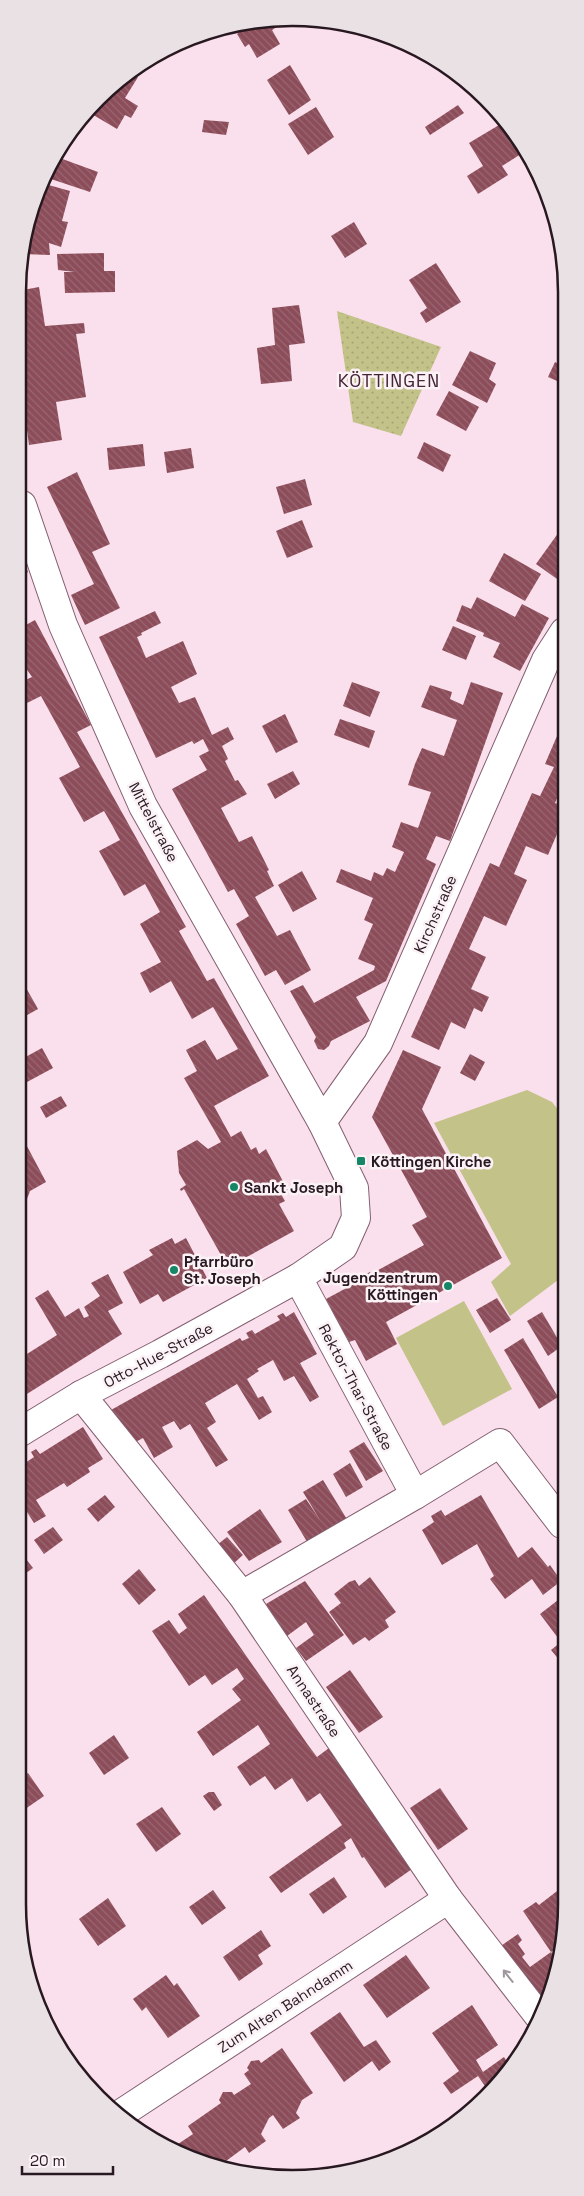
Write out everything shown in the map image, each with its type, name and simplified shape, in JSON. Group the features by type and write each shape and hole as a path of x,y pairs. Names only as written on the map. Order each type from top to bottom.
{"street":[{"name":"Mittelstraße","path":"26,517 63,625 143,806 322,1122"},
{"name":"Kirchstraße","path":"322,1122 378,1043 546,660 558,641"},
{"name":"Otto-Hue-Straße","path":"26,1429 81,1395 298,1278 342,1247 356,1218 354,1188 322,1122"},
{"name":"Rektor-Thar-Straße","path":"298,1278 415,1495"},
{"name":"Annastraße","path":"81,1395 242,1595 448,1899 535,2011"},
{"path":"242,1595 415,1495 500,1443 558,1519"},
{"name":"Zum Alten Bahndamm","path":"125,2111 448,1899"}],"shaded area":[{"path":"337,311 441,347 401,436 353,422"},
{"path":"527,1090 552,1102 558,1110 558,1280 510,1316 491,1282 511,1264 434,1123"},
{"path":"464,1301 512,1389 443,1426 396,1338"}],"building":[{"path":"277,27 272,30 280,44 257,58 249,44 245,47 237,34 242,31"},
{"path":"290,65 311,100 289,115 267,80"},
{"path":"137,76 138,77 125,98 138,106 131,118 125,115 117,129 94,115 117,92"},
{"path":"458,105 464,113 430,135 425,127"},
{"path":"316,107 334,137 308,155 288,124"},
{"path":"204,120 229,122 226,135 202,132"},
{"path":"499,125 520,155 502,166 508,175 478,194 467,176 483,166 469,143"},
{"path":"62,159 98,172 90,192 51,179"},
{"path":"49,185 70,191 62,221 68,222 61,247 49,243 50,255 29,254 35,223"},
{"path":"354,222 367,244 345,258 331,236"},
{"path":"104,253 104,271 115,271 115,292 65,293 64,272 75,272 58,270 57,254"},
{"path":"436,263 461,302 426,323 420,313 427,308 409,280"},
{"path":"39,287 45,326 84,323 85,333 76,334 86,397 56,402 62,440 29,445 26,430 26,289"},
{"path":"299,305 305,343 289,345 292,381 261,384 257,348 275,345 272,308"},
{"path":"470,351 496,363 489,379 496,384 487,403 452,385"},
{"path":"555,362 558,364 558,381 548,377"},
{"path":"449,391 479,407 466,431 436,415"},
{"path":"424,442 451,455 443,472 417,458"},
{"path":"143,444 145,466 109,470 107,448"},
{"path":"191,448 194,468 167,473 164,452"},
{"path":"77,472 110,544 92,552 120,608 85,625 71,595 94,584 47,487"},
{"path":"305,479 312,505 284,514 276,487"},
{"path":"302,520 313,547 287,558 276,531"},
{"path":"558,533 558,580 536,564"},
{"path":"504,553 541,574 525,601 489,581"},
{"path":"477,597 515,617 522,604 549,618 520,671 493,657 500,643 483,636 484,633 456,621 462,605 471,609"},
{"path":"155,611 161,623 137,637 146,658 183,641 197,674 171,687 179,703 195,697 212,735 228,727 234,739 222,746 228,759 225,761 235,781 238,780 247,794 221,808 239,842 252,836 269,870 267,871 274,886 255,897 277,936 290,930 311,970 285,985 276,970 265,976 236,924 249,916 234,889 228,892 172,789 207,770 199,756 209,751 203,739 194,744 192,741 156,758 99,637"},
{"path":"35,620 91,725 77,732 186,927 179,931 207,981 214,978 269,1076 214,1106 231,1137 241,1131 251,1150 256,1147 259,1154 266,1149 288,1191 281,1194 285,1201 279,1204 294,1231 225,1269 223,1266 226,1264 184,1189 181,1191 180,1189 186,1185 179,1173 177,1151 197,1140 208,1149 221,1142 184,1078 197,1071 186,1050 205,1040 217,1060 238,1049 213,1007 192,1019 171,981 150,993 140,973 161,962 140,924 160,912 145,884 124,896 99,851 120,840 104,811 84,822 59,778 80,767 41,696 26,704 26,680 32,677 26,668 26,625"},
{"path":"453,626 476,636 466,660 442,650"},
{"path":"352,682 380,692 370,717 343,706"},
{"path":"471,682 503,693 450,841 436,836 426,859 436,864 386,981 356,997 370,1021 331,1041 324,1050 318,1049 314,1041 316,1037 290,991 303,985 314,1003 374,970 375,966 358,959 373,924 364,920 373,898 336,882 341,869 371,881 374,872 383,876 387,868 395,872 404,852 392,847 401,822 418,828 431,792 408,785 415,764 422,748 444,756 457,720 421,707 430,685 452,692 450,699 463,705"},
{"path":"285,714 298,742 276,753 262,726"},
{"path":"340,719 375,731 369,748 334,735"},
{"path":"558,734 558,796 555,803 558,804 558,832 548,855 526,846 514,874 527,880 506,926 484,916 469,949 486,957 471,989 489,997 482,1012 474,1008 465,1029 451,1022 439,1050 411,1037 490,863 499,867 532,793 540,796 554,767 545,764"},
{"path":"293,771 300,784 275,799 267,784"},
{"path":"302,871 317,899 293,912 278,885"},
{"path":"26,988 38,1009 26,1016"},
{"path":"42,1048 53,1068 27,1082 26,1057"},
{"path":"403,1050 441,1067 422,1109 502,1258 386,1322 397,1344 366,1361 355,1340 349,1342 326,1299 352,1285 351,1282 370,1272 371,1274 424,1245 412,1225 427,1217 372,1117"},
{"path":"470,1054 485,1062 475,1081 460,1073"},
{"path":"61,1096 67,1106 46,1118 40,1107"},
{"path":"26,1144 46,1182 30,1191 27,1199"},
{"name":"Pfarrbüro St. Joseph","path":"172,1238 175,1244 186,1238 207,1278 163,1302 158,1294 140,1304 123,1272 153,1255 149,1250"},
{"path":"108,1274 123,1303 108,1311 122,1334 26,1395 26,1355 57,1335 35,1298 48,1290 65,1317 79,1308 84,1318 89,1316 84,1307 100,1296 91,1283"},
{"path":"497,1298 511,1320 490,1333 476,1310"},
{"path":"294,1312 317,1354 300,1363 319,1397 310,1402 294,1376 284,1381 273,1360 257,1369 259,1371 247,1379 258,1398 263,1396 272,1412 259,1420 237,1384 205,1403 216,1422 207,1428 228,1460 216,1467 190,1424 180,1430 174,1421 162,1427 173,1447 154,1458 143,1438 130,1445 111,1410 240,1338 242,1341 249,1338 246,1333 252,1330 255,1334 280,1320 277,1316 283,1313 286,1317"},
{"path":"542,1312 558,1339 558,1349 548,1356 527,1321"},
{"path":"523,1338 558,1397 539,1409 504,1350"},
{"path":"83,1427 103,1459 88,1468 90,1472 67,1487 64,1483 36,1500 46,1516 34,1523 26,1513 26,1462 34,1457 31,1452 36,1449 40,1454"},
{"path":"364,1442 383,1471 366,1481 349,1451"},
{"path":"350,1463 363,1487 346,1497 333,1474"},
{"path":"323,1480 348,1521 309,1545 288,1510 306,1499 320,1520 303,1492"},
{"path":"105,1495 115,1507 98,1522 87,1509"},
{"path":"481,1495 518,1558 532,1547 548,1567 550,1565 558,1577 558,1583 543,1595 532,1579 505,1599 490,1579 494,1576 477,1544 442,1565 422,1530 434,1522 431,1516 441,1510 445,1516"},
{"path":"260,1509 282,1542 249,1561 227,1532"},
{"path":"53,1527 63,1540 44,1554 34,1540"},
{"path":"227,1537 243,1555 233,1564 217,1545"},
{"path":"26,1559 33,1568 26,1573"},
{"path":"139,1569 156,1590 139,1605 122,1584"},
{"path":"370,1577 396,1612 385,1620 389,1627 369,1641 365,1637 353,1645 329,1612 341,1603 334,1594 349,1582 355,1580 359,1586"},
{"path":"305,1581 344,1635 306,1661 296,1648 314,1635 306,1622 287,1636 266,1604"},
{"path":"204,1595 317,1757 329,1748 412,1869 385,1888 364,1857 362,1858 351,1838 344,1843 346,1848 281,1893 269,1877 342,1825 320,1793 307,1802 292,1778 275,1790 265,1776 250,1786 237,1767 270,1744 258,1725 213,1756 197,1732 241,1700 232,1689 244,1679 237,1668 212,1685 205,1675 189,1686 152,1631 169,1620 179,1634 187,1628 178,1614"},
{"path":"558,1600 558,1638 540,1614"},
{"path":"558,1644 558,1658 551,1650"},
{"path":"350,1670 383,1717 359,1733 326,1687"},
{"path":"114,1735 129,1758 104,1775 89,1753"},
{"path":"28,1773 44,1796 26,1808 26,1774"},
{"path":"440,1788 468,1829 438,1850 410,1808"},
{"path":"209,1792 214,1792 222,1805 214,1811 203,1796"},
{"path":"162,1807 181,1834 156,1852 136,1824"},
{"path":"334,1877 347,1897 323,1914 309,1894"},
{"path":"213,1890 226,1908 202,1925 189,1907"},
{"path":"558,1890 555,1939 554,1950 551,1952 523,1911 536,1902 539,1905"},
{"path":"108,1898 126,1926 98,1946 79,1919"},
{"path":"261,1930 271,1946 258,1955 263,1964 239,1981 223,1957"},
{"path":"518,1934 522,1940 518,1944 525,1954 522,1957 530,1967 551,1952 553,1956 539,2002 498,1948"},
{"path":"406,1955 430,1988 387,2018 363,1985"},
{"path":"166,1975 174,1986 177,1983 200,2016 168,2038 146,2007 142,2011 133,1999"},
{"path":"472,2005 498,2045 476,2060 483,2072 504,2057 506,2061 485,2086 478,2076 451,2094 443,2083 459,2071 432,2033"},
{"path":"340,2012 364,2047 376,2040 391,2062 379,2071 372,2061 344,2082 310,2033"},
{"path":"282,2048 313,2093 302,2100 296,2113 300,2118 283,2129 273,2115 269,2118 261,2134 266,2141 249,2153 245,2147 225,2162 178,2144 193,2134 188,2126 221,2103 219,2100 223,2092 232,2092 234,2095 251,2084 244,2074 249,2070 247,2068 251,2061 259,2060 261,2063"}],"place":[{"name":"Köttingen Kirche","path":"361,1161"},
{"name":"Sankt Joseph","path":"234,1187"},
{"name":"Pfarrbüro St. Joseph","path":"174,1270"},
{"name":"Jugendzentrum Köttingen","path":"448,1286"}],"district":[{"name":"KÖTTINGEN","path":"389,380"}]}
